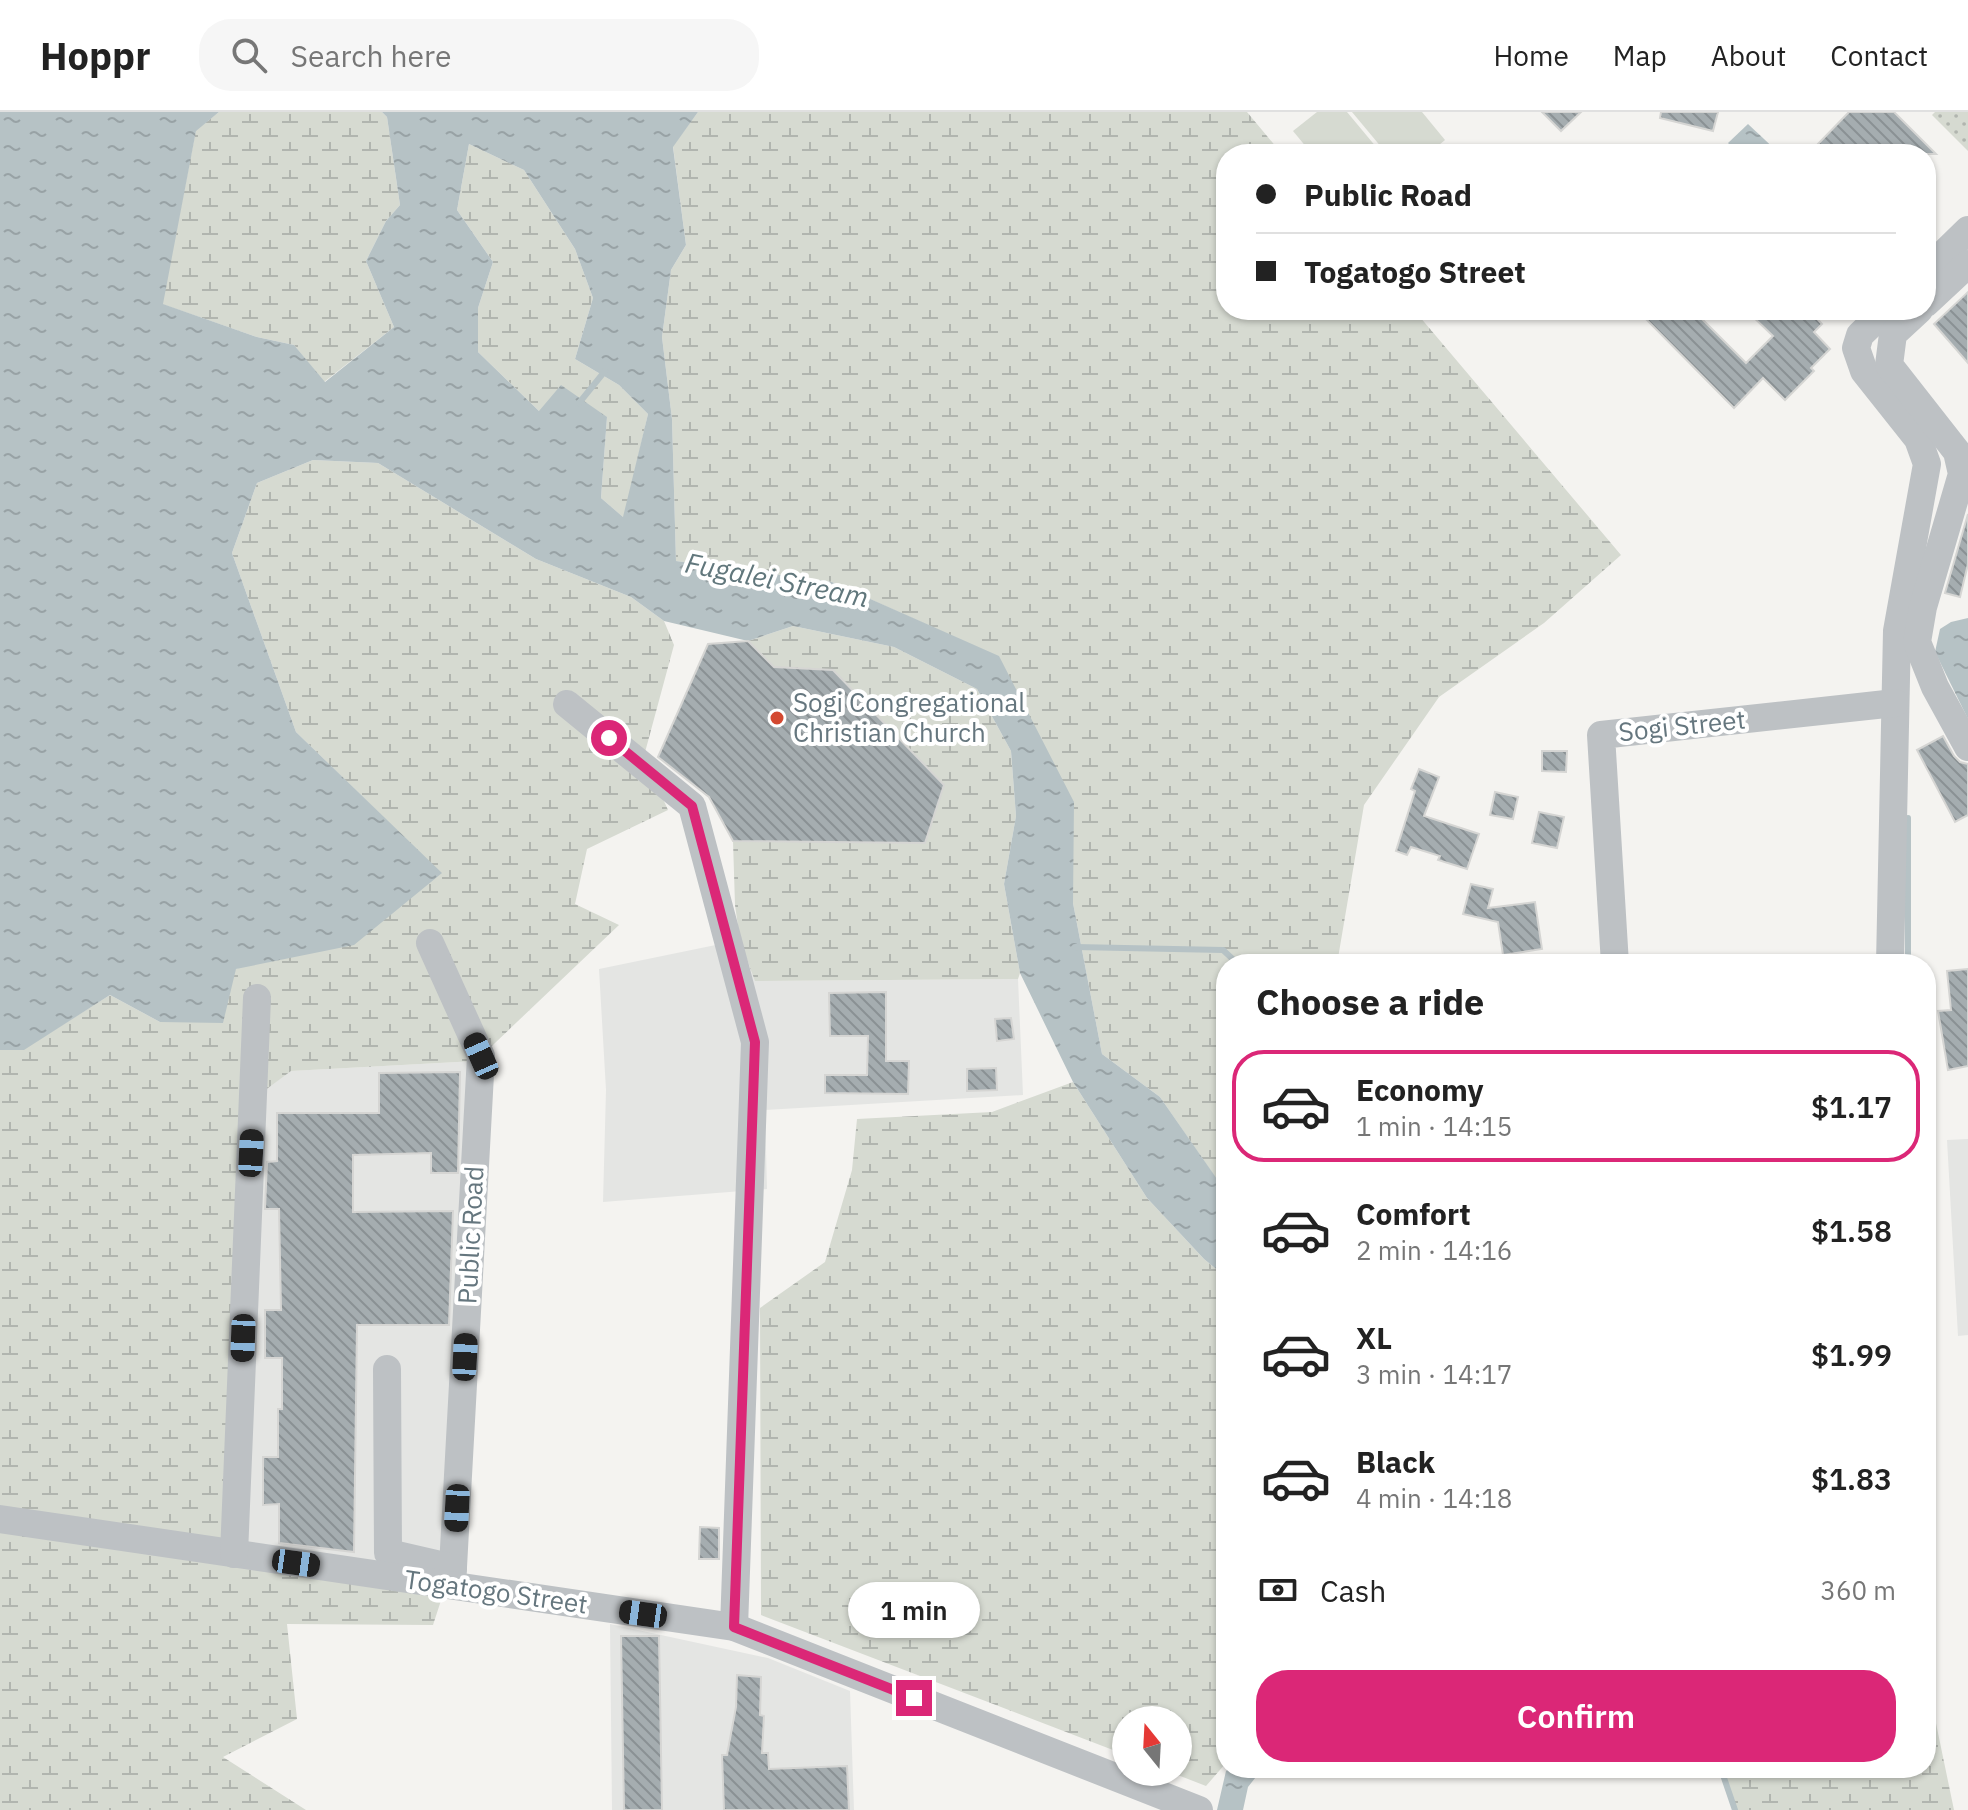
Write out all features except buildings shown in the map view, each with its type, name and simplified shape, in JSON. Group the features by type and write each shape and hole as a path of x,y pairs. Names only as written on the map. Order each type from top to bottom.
{"street":[{"path":"1936,261 1968,230"},
{"path":"1936,294 1968,264"},
{"path":"1876,320 1860,335 1856,348 1864,371 1918,439 1927,464 1897,631 1890,954"},
{"path":"1908,320 1893,334 1889,365 1957,452 1962,474 1923,607 1917,642 1935,687 1968,747"},
{"name":"Sogi Street","path":"1614,954 1601,735 1895,703"},
{"path":"567,704 692,806 755,1042 734,1627"},
{"name":"Public Road","path":"430,943 481,1056 453,1577"},
{"path":"234,1554 257,998"},
{"path":"387,1369 388,1553 453,1577"},
{"name":"Togatogo Street","path":"0,1519 234,1554 453,1577 734,1627 1199,1810"}],"shaded area":[{"path":"740,940 756,981 1018,979 1023,1095 765,1110 767,1189 603,1202 606,1090 599,969"},
{"path":"476,1061 448,1579 238,1551 260,1094 290,1071"},
{"path":"1968,1139 1968,1335 1958,1336 1947,1140"},
{"path":"610,1624 768,1658 850,1691 854,1810 612,1810"}],"green space":[{"path":"219,112 382,112 387,117 400,205 386,221 366,261 394,327 324,382 294,345 257,337 162,304 196,130"},
{"path":"698,112 1247,112 1274,144 1216,144 1216,320 1422,320 1621,555 1544,623 1439,697 1364,805 1339,954 1216,954 1216,1178 1160,1097 1102,1054 1073,903 999,657 832,582 676,561 672,419 662,337 671,270 686,245 673,146"},
{"path":"1317,112 1347,112 1374,144 1304,144 1293,131"},
{"path":"1352,112 1422,112 1445,140 1440,144 1379,144"},
{"path":"1935,112 1968,112 1968,151 1932,115"},
{"path":"469,144 524,170 575,249 593,298 575,359 619,385 648,414 624,518 601,498 607,417 539,411 478,352 478,308 493,262 457,210"},
{"path":"313,460 378,463 536,559 631,597 664,621 674,645 644,756 668,810 587,849 575,904 619,925 476,1061 291,1071 260,1094 238,1550 448,1579 433,1625 287,1624 297,1719 223,1757 306,1810 0,1810 0,1050 24,1049 110,995 160,1022 236,969 441,873 296,732 232,553 257,483"},
{"path":"793,626 894,647 977,689 1011,751 1016,816 1004,884 1020,973 1018,979 755,981 740,940 735,905 733,841 925,843 943,784 833,670 774,667 748,641"},
{"path":"1073,1082 1147,1198 1216,1269 1216,1774 1206,1786 1192,1781 1192,1706 1112,1706 1112,1750 761,1615 760,1308 825,1262 852,1170 857,1119 992,1112"},
{"path":"1936,1723 1954,1810 1735,1810 1724,1778 1936,1778"}],"water":[{"path":"0,112 219,112 196,131 163,304 257,337 294,345 325,382 394,327 366,261 386,221 400,205 387,117 382,112 698,112 673,147 686,245 671,270 662,337 672,419 676,561 832,582 999,656 1074,802 1073,903 1102,1054 1160,1097 1216,1178 1216,1269 1147,1198 1073,1082 1020,973 1004,884 1016,816 1011,751 977,689 894,647 793,626 748,641 664,621 631,597 536,559 378,463 313,460 257,483 232,553 296,732 442,873 354,945 236,969 223,1023 160,1022 110,995 24,1050 0,1050","holes":["469,144 524,170 575,249 593,298 575,359 619,385 648,414 623,517 601,498 607,417 561,385 539,411 478,352 478,308 493,262 457,210"]},
{"path":"1748,124 1769,144 1729,144"},
{"path":"1968,618 1968,719 1935,652 1940,629 1951,622"},
{"path":"1224,1778 1255,1778 1248,1787 1243,1810 1217,1810"}],"waterway":[{"path":"579,403 605,371"},
{"path":"1908,818 1908,954"},
{"path":"1075,947 1223,950 1227,954"},
{"name":"Fugalei Stream","path":"1724,1778 1735,1810"}],"place":[{"name":"Sogi Congregational Christian Church","path":"777,718"}],"route":[{"path":"609,738 692,806 755,1042 734,1627 914,1698"}]}
